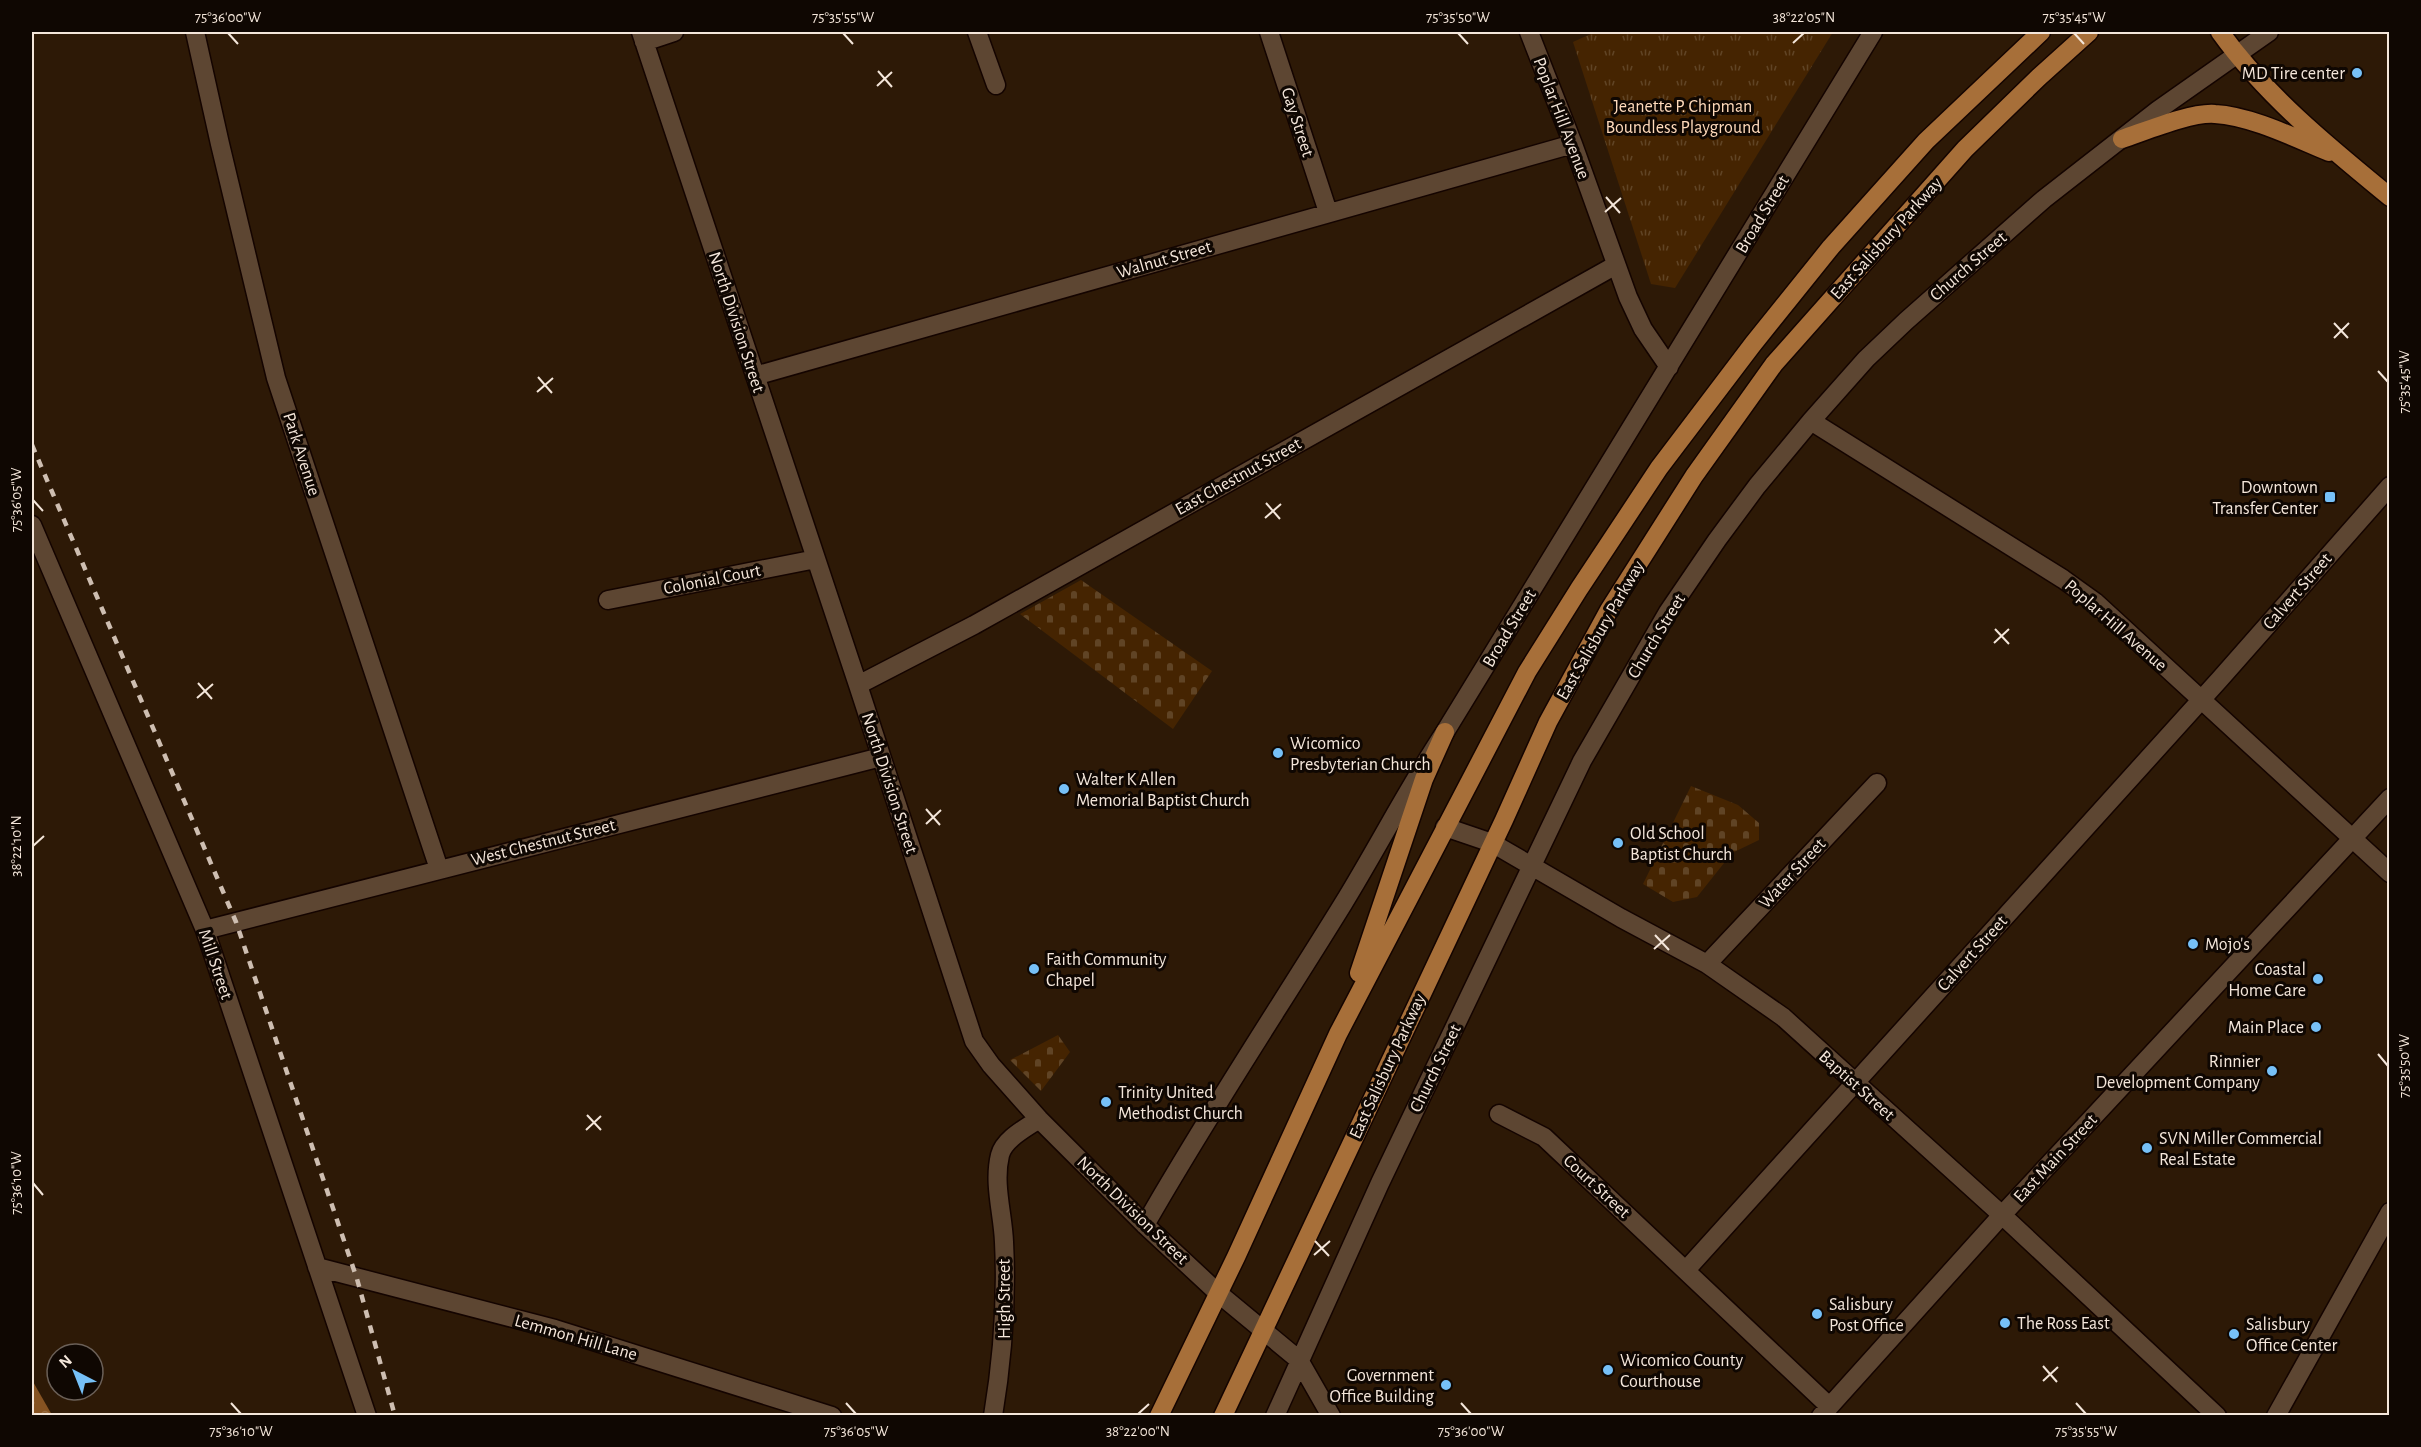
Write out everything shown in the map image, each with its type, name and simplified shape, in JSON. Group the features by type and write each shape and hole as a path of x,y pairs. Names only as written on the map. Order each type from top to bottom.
{"main road":[{"name":"East Salisbury Parkway","path":"1159,1416 1338,1034 1527,672 1579,589 1659,468 1753,344 1832,247 1926,141 2041,32"},
{"name":"East Salisbury Parkway","path":"1223,1416 1548,722 1609,609 1694,476 1774,364 1965,149 2089,32"},
{"path":"2220,32 2237,55 2301,121 2390,197"},
{"path":"2122,139 2196,116 2214,114 2248,121 2341,156"},
{"path":"1338,1034 1424,779 1445,732"}],"street":[{"name":"Park Avenue","path":"195,32 276,378 439,869"},
{"path":"643,37 674,32"},
{"path":"977,32 996,85"},
{"name":"Gay Street","path":"1269,32 1328,213"},
{"name":"Poplar Hill Avenue","path":"1529,32 1573,144 1628,297 1643,329 1669,367"},
{"name":"Broad Street","path":"1145,1225 1184,1157 1374,854 1416,777 1873,32"},
{"name":"Church Street","path":"1275,1416 1380,1183 1582,761 1668,612 1757,486 1866,359 1906,321 2044,200 2158,110 2269,32"},
{"name":"North Division Street","path":"643,37 974,1041 991,1065 1039,1119 1145,1225 1218,1293 1299,1360 1330,1416"},
{"name":"Walnut Street","path":"755,376 1573,144"},
{"name":"East Chestnut Street","path":"858,685 974,625 1616,265"},
{"name":"Poplar Hill Avenue","path":"1811,421 2063,579 2095,603 2390,873"},
{"name":"Calvert Street","path":"1686,1270 2201,700 2390,486"},
{"name":"Mill Street","path":"32,525 205,930 368,1416"},
{"name":"Colonial Court","path":"608,600 816,558"},
{"name":"West Chestnut Street","path":"205,930 881,757"},
{"name":"Water Street","path":"1707,964 1877,783"},
{"name":"East Main Street","path":"1825,1411 2002,1215 2390,798"},
{"name":"Baptist Street","path":"1445,827 1492,843 1707,964 1783,1017 2002,1215 2217,1416"},
{"name":"Court Street","path":"1499,1114 1544,1137 1686,1270"},
{"name":"High Street","path":"993,1416 1004,1339 1004,1241 998,1182 1000,1153 1013,1137 1039,1119"},
{"path":"2276,1416 2390,1212"},
{"name":"Lemmon Hill Lane","path":"317,1267 555,1329 832,1416"},
{"path":"1686,1270 1825,1411"}],"green space":[{"name":"Jeanette P. Chipman Boundless Playground","path":"1595,32 1833,32 1675,288 1651,284 1573,42"},
{"path":"1081,580 1212,671 1173,729 1020,614"},
{"path":"1691,786 1738,805 1759,823 1759,840 1732,853 1697,897 1673,902 1643,884"},
{"path":"1058,1035 1070,1052 1041,1091 1010,1060"}],"water":[{"path":"32,1380 52,1415 32,1415"}],"railway":[{"path":"32,445 236,922 357,1279 395,1416"}],"place":[{"name":"MD Tire center","path":"2357,73"},
{"name":"Downtown Transfer Center","path":"2330,497"},
{"name":"Wicomico Presbyterian Church","path":"1278,753"},
{"name":"Walter K Allen Memorial Baptist Church","path":"1064,789"},
{"name":"Old School Baptist Church","path":"1618,843"},
{"name":"Mojo's","path":"2193,944"},
{"name":"Faith Community Chapel","path":"1034,969"},
{"name":"Coastal Home Care","path":"2318,979"},
{"name":"Main Place","path":"2316,1027"},
{"name":"Rinnier Development Company","path":"2272,1071"},
{"name":"Trinity United Methodist Church","path":"1106,1102"},
{"name":"SVN Miller Commercial Real Estate","path":"2147,1148"},
{"name":"Salisbury Post Office","path":"1817,1314"},
{"name":"The Ross East","path":"2005,1323"},
{"name":"Salisbury Office Center","path":"2234,1334"},
{"name":"Wicomico County Courthouse","path":"1608,1370"},
{"name":"Government Office Building","path":"1446,1385"}]}
